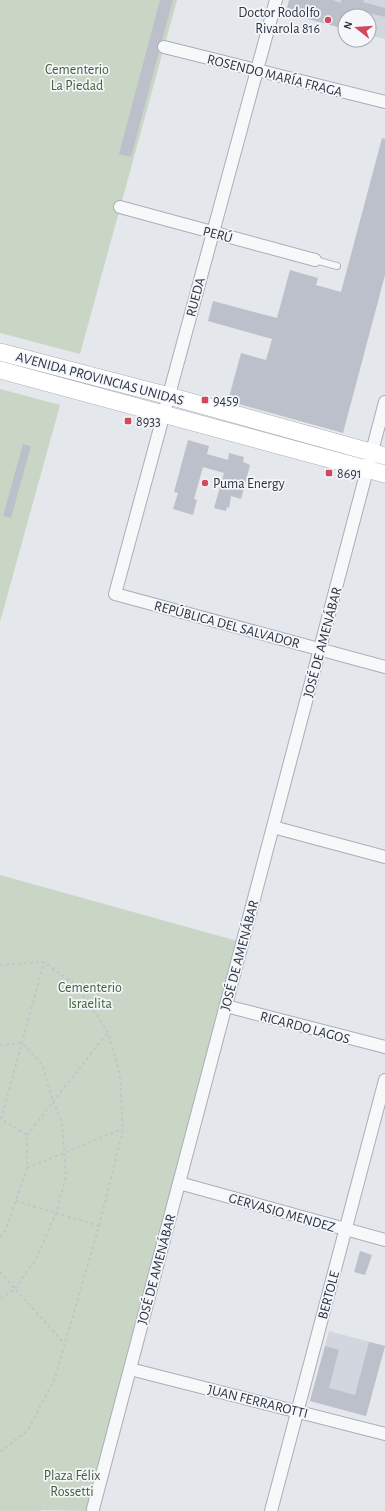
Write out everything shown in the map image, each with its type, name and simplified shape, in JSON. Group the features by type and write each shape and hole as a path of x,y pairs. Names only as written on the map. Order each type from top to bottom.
{"main road":[{"name":"AVENIDA PROVINCIAS UNIDAS","path":"0,352 169,396 378,454"},
{"name":"AVENIDA PROVINCIAS UNIDAS","path":"0,370 385,474"}],"street":[{"name":"RUEDA","path":"115,594 276,0"},
{"name":"ROSENDO MARÍA FRAGA","path":"164,47 385,102"},
{"name":"PERÚ","path":"120,207 315,260"},
{"name":"JOSÉ DE AMENÁBAR","path":"93,1509 367,469 378,454 385,402"},
{"name":"REPÚBLICA DEL SALVADOR","path":"115,594 385,667"},
{"path":"273,827 385,857"},
{"name":"RICARDO LAGOS","path":"226,1006 385,1047"},
{"name":"BERTOLE","path":"271,1511 385,1080"},
{"name":"GERVASIO MENDEZ","path":"179,1183 385,1240"},
{"name":"JUAN FERRAROTTI","path":"130,1369 385,1434"}],"lane":[{"path":"315,260 336,266"}],"path":[{"path":"27,1134 1,1119 44,962"},
{"path":"0,965 44,962 77,986 108,1032 120,1075 123,1129 99,1226 55,1378 28,1430 0,1452"},
{"path":"0,1237 5,1231 28,1168 27,1134 108,1032"},
{"path":"0,1045 22,1043"},
{"path":"0,1299 15,1289 36,1260 56,1213 66,1176 62,1122 53,1101 42,1064 22,1043"},
{"path":"28,1168 123,1129"},
{"path":"16,1201 99,1226"},
{"path":"0,1272 65,1344"}],"shaded area":[{"name":"Doctor Rodolfo Rivarola 816","path":"289,0 385,0 385,39 377,37 377,8 337,8 337,27 286,13"},
{"path":"329,1331 385,1346 366,1416 310,1401"}],"green space":[{"name":"Cementerio La Piedad","path":"0,0 177,0 80,354 0,333"},
{"path":"0,389 60,405 0,622"},
{"name":"Cementerio Israelita","path":"0,875 241,942 88,1511 0,1511"}],"building":[{"path":"160,0 173,0 162,40 157,45 159,52 131,157 119,154"},
{"name":"Doctor Rodolfo Rivarola 816","path":"289,0 332,0 341,3 341,0 364,0 363,2 385,8 385,17 377,15 377,8 337,8 337,27 286,13"},
{"path":"382,138 385,139 385,275 343,433 228,401 241,353 266,360 272,339 208,321 213,301 277,318 290,270 318,278 316,285 341,292"},
{"path":"188,440 209,446 207,454 228,460 229,453 244,457 243,462 250,465 241,499 231,496 229,508 227,507 226,511 214,508 224,473 203,467 194,499 197,500 193,515 173,509 178,493 174,492"},
{"path":"23,444 31,446 11,518 3,516"},
{"path":"360,1251 372,1255 365,1275 354,1272"},
{"path":"369,1342 385,1346 366,1416 310,1401 325,1346 339,1350 329,1388 355,1395"}],"place":[{"name":"Doctor Rodolfo Rivarola 816","path":"328,20"},
{"name":"9459","path":"205,400"},
{"name":"8933","path":"128,421"},
{"name":"8691","path":"329,473"},
{"name":"Puma Energy","path":"205,483"}],"park label":[{"name":"Plaza Félix Rossetti","path":"72,1484"}]}
